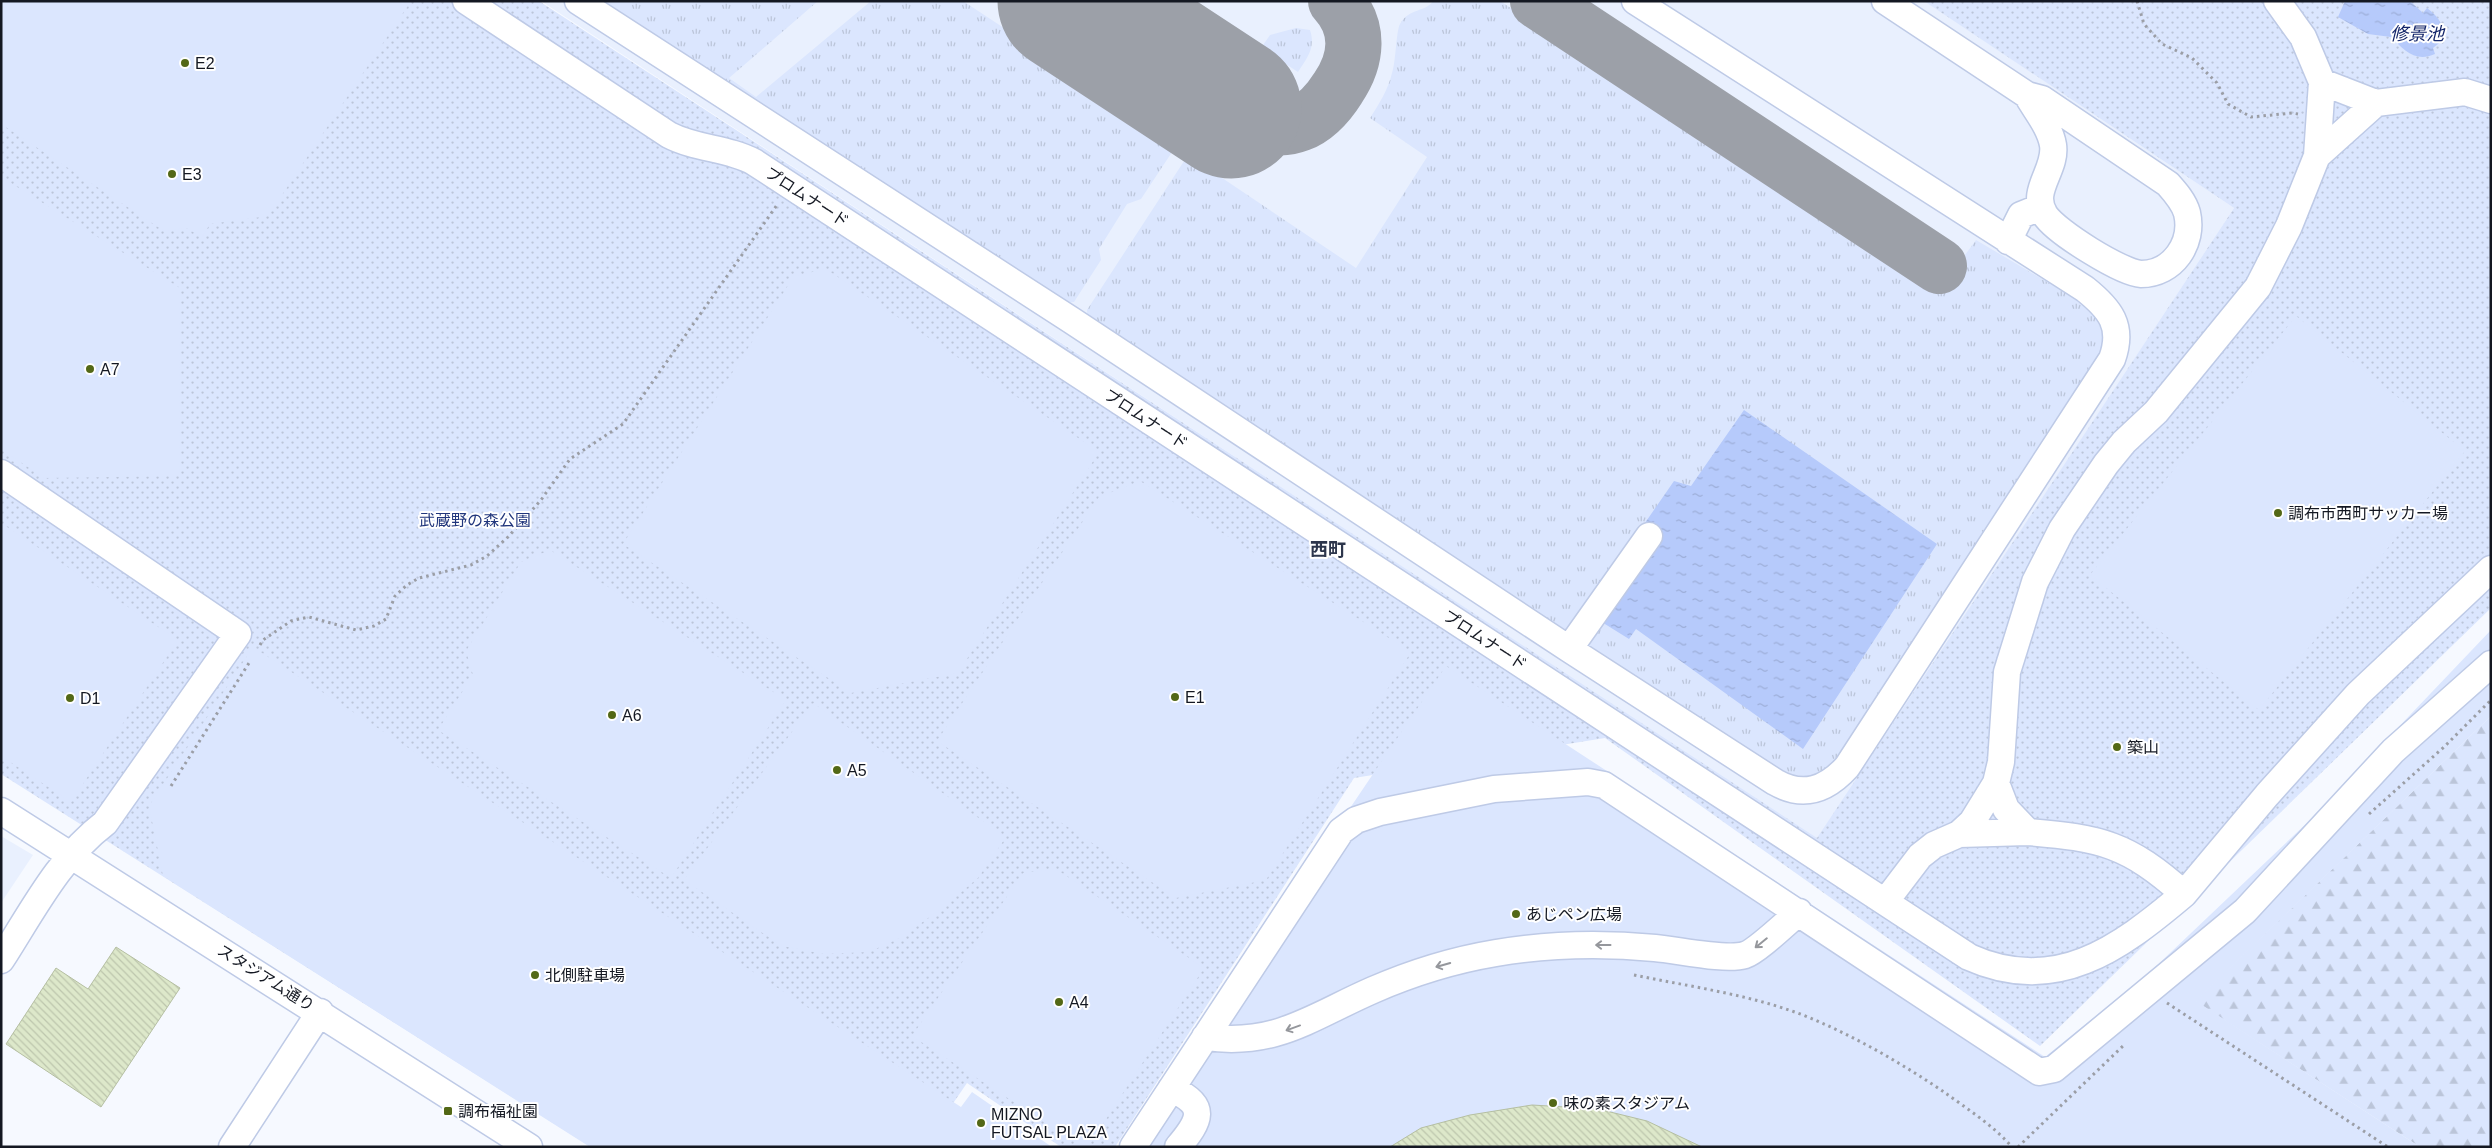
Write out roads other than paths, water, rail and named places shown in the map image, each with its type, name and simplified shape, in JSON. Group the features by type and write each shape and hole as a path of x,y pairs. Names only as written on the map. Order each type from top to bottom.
{"street":[{"name":"プロムナード","path":"466,1 669,135 685,142 747,158 1969,957 1999,968 2029,972 2066,968 2118,945 2139,932 2184,894 2267,795 2358,694 2491,569"},
{"path":"578,1 1080,325 1569,649 1784,788 1794,791 1810,791 1827,785 1847,767 2106,367 2116,349 2115,322 2101,303 2085,289 1635,1"},
{"path":"1885,1 2027,95 2042,99 2168,184 2186,211 2188,230 2185,245 2176,259 2160,270 2140,274 2130,272 2062,232 2051,222 2041,207 2040,191 2051,162 2053,146 2043,120 2027,95"},
{"path":"1959,834 1981,810 1996,783 2001,762 2007,672 2035,582 2051,550 2076,507 2106,464 2124,442 2156,412 2258,287 2289,226 2318,156 2322,82 2303,36 2277,1"},
{"path":"2322,82 2376,103 2465,92 2491,100"},
{"path":"2318,156 2376,103"},
{"path":"2008,241 2021,215 2041,207"},
{"path":"1,473 238,634 105,823 88,836 70,855 1,960"},
{"path":"1569,649 1649,536"},
{"path":"1133,1147 1341,831 1356,820 1380,812 1494,789 1588,782 1604,785 2039,1072 2054,1069 2245,911 2386,757 2491,664"},
{"path":"1996,783 2006,809 2028,832"},
{"name":"スタジアム通り","path":"1,811 320,1012 529,1147"},
{"path":"1885,902 1920,856 1934,845 1959,834 2028,832 2076,836 2111,845 2138,858 2184,894"},
{"path":"1205,1037 1228,1040 1260,1038 1279,1033 1306,1023 1404,977 1457,961 1495,953 1561,946 1607,945 1656,948 1728,957 1747,954 1799,912"},
{"path":"232,1147 320,1012"},
{"path":"1171,1089 1195,1104 1198,1114 1193,1128 1178,1147"}],"water":[{"name":"修景池","path":"2345,1 2410,1 2423,13 2427,8 2438,18 2442,26 2443,40 2433,48 2435,54 2422,57 2410,54 2391,37 2368,34 2338,17"},
{"path":"1744,410 1937,544 1803,749 1636,629 1629,639 1584,611 1674,481 1691,486"}],"place":[{"name":"E2","path":"185,63"},
{"name":"E3","path":"172,174"},
{"name":"A7","path":"90,369"},
{"name":"調布市西町サッカー場","path":"2278,513"},
{"name":"E1","path":"1175,697"},
{"name":"D1","path":"70,698"},
{"name":"A6","path":"612,715"},
{"name":"築山","path":"2117,747"},
{"name":"A5","path":"837,770"},
{"name":"あじペン広場","path":"1516,914"},
{"name":"北側駐車場","path":"535,975"},
{"name":"A4","path":"1059,1002"},
{"name":"味の素スタジアム","path":"1553,1103"},
{"name":"調布福祉園","path":"448,1111"},
{"name":"MIZNO FUTSAL PLAZA","path":"981,1123"}],"district":[{"name":"西町","path":"1328,550"}],"park label":[{"name":"武蔵野の森公園","path":"475,520"}]}
